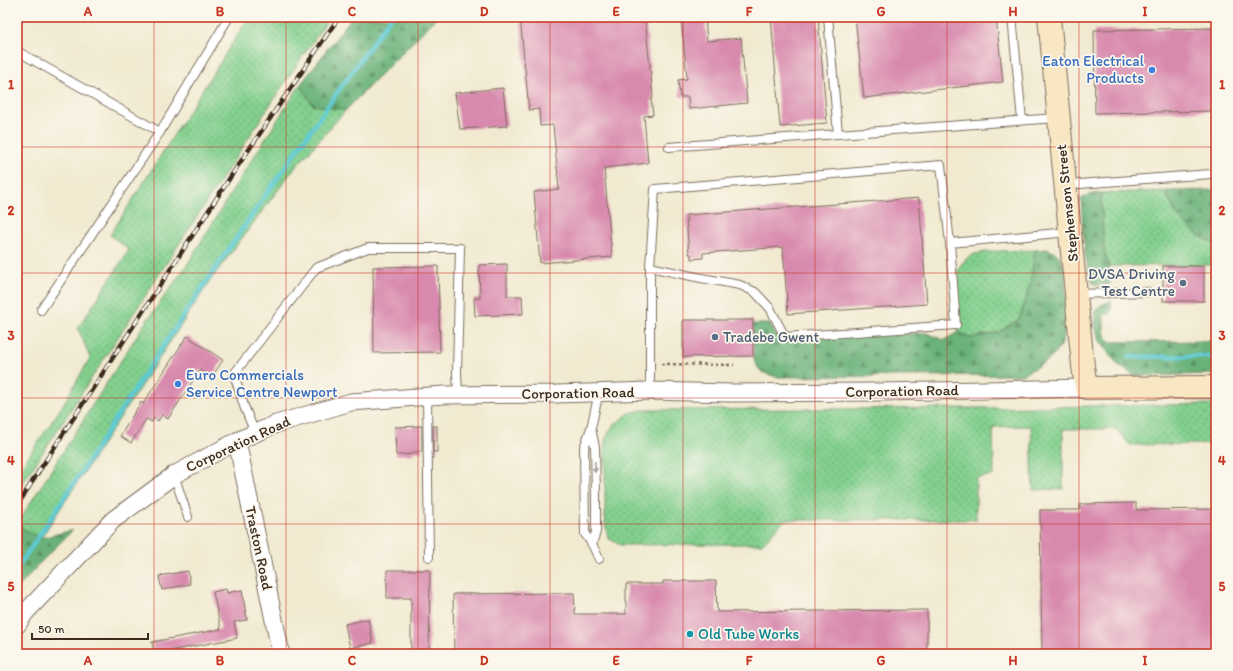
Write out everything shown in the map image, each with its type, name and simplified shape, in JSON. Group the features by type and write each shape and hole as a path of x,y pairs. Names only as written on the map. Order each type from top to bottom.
{"street":[{"name":"Stephenson Street","path":"1053,17 1065,185 1086,388"},
{"name":"Corporation Road","path":"17,625 25,613 113,520 174,475 237,441 285,420 351,402 427,396 650,391 731,393 1216,387"},
{"name":"Traston Road","path":"237,441 281,654"}],"lane":[{"path":"41,310 160,132 229,17"},
{"path":"828,17 838,134"},
{"path":"1012,17 1022,120"},
{"path":"17,51 160,132"},
{"path":"669,147 1059,117"},
{"path":"650,267 740,285 755,292 770,308 785,337 956,325 942,165 655,189 650,267 650,391"},
{"path":"1065,185 1212,174"},
{"path":"950,243 1070,232"},
{"path":"255,433 244,406 234,374 316,268 368,248 460,248 457,372 458,395"},
{"path":"1077,294 1148,292"},
{"path":"599,392 591,428 595,447 596,494 596,532 592,544 600,559"},
{"path":"427,396 429,558"},
{"path":"174,475 188,517"}],"path":[{"path":"650,364 734,365"}],"green space":[{"path":"249,17 330,17 291,73 17,492 17,473 61,408 90,358 78,328 129,250 110,235"},
{"path":"352,17 437,17 346,110 313,105 300,85"},
{"path":"300,85 313,105 346,110 293,170 210,281 41,538 17,526 141,329 187,265 237,183"},
{"path":"1216,190 1216,244 1214,244 1198,235 1177,215 1165,191"},
{"path":"1165,191 1177,215 1198,235 1214,244 1214,265 1109,266 1104,250 1101,193"},
{"path":"1101,193 1104,250 1109,266 1110,285 1095,285 1090,279 1085,254 1081,199"},
{"path":"1047,249 1056,253 1061,259 1066,273 1066,327 1061,346 1049,360 1022,375 776,377 761,371 755,361 752,349 753,324 770,324 775,335 877,335 927,333 944,340 958,332 971,338 1000,332 1020,318 1031,280 1035,250"},
{"path":"1035,250 1031,280 1020,318 1000,332 971,338 958,332 957,273 965,260 975,254 986,252"},
{"path":"1111,301 1111,314 1104,314 1104,332 1109,342 1209,341 1216,339 1216,374 1135,376 1118,365 1100,341 1095,327 1095,311 1101,305"},
{"path":"1216,404 1216,444 1130,445 1116,429 1063,429 1063,489 1033,490 1031,426 993,427 994,475 976,478 976,520 785,520 762,544 620,545 608,538 605,523 605,440 612,427 629,413 641,410 976,408"},
{"path":"17,526 41,538 73,530 39,564 17,589"}],"building":[{"path":"520,17 645,17 653,98 651,99 653,115 644,116 648,163 604,168 612,257 540,263 534,192 559,189 553,125 540,126 539,109 529,110"},
{"path":"681,17 705,17 707,41 741,38 747,103 689,109 688,97 680,97 678,80 687,79"},
{"path":"771,17 818,17 827,123 780,127"},
{"path":"855,17 996,17 1003,82 864,98"},
{"path":"1216,28 1216,111 1095,113 1094,30"},
{"path":"503,88 507,126 460,129 455,93"},
{"path":"919,198 927,304 788,314 783,247 703,253 703,258 691,259 691,254 689,254 686,215"},
{"path":"507,264 507,296 522,296 523,314 475,316 474,298 480,298 479,265"},
{"path":"438,266 440,352 374,353 373,267"},
{"path":"1163,266 1204,266 1204,301 1163,301"},
{"path":"683,320 753,320 753,356 683,357"},
{"path":"187,336 223,360 211,378 200,370 168,419 162,415 158,421 154,418 152,422 146,419 131,443 120,436 141,402 143,404"},
{"path":"422,426 422,452 396,455 395,427"},
{"path":"433,426 437,426 437,452 433,452"},
{"path":"1136,503 1136,510 1216,509 1216,654 1042,654 1040,510 1080,510 1080,504"},
{"path":"387,570 430,570 429,654 411,654 411,598 387,598"},
{"path":"188,571 190,584 162,590 159,576"},
{"name":"Old Tube Works","path":"663,581 716,581 717,612 927,610 927,654 454,654 453,594 574,593 575,614 626,614 626,584 663,584"},
{"path":"226,589 227,593 242,590 247,620 234,622 237,638 154,654 152,642 221,629 213,592"},
{"path":"368,619 373,643 350,648 345,624"}],"waterway":[{"path":"17,568 224,255 391,17"},
{"path":"1128,357 1216,356"}],"railway":[{"path":"17,506 235,170 339,17"}],"place":[{"name":"Eaton Electrical Products","path":"1152,70"},
{"name":"DVSA Driving Test Centre","path":"1183,283"},
{"name":"Tradebe Gwent","path":"715,337"},
{"name":"Euro Commercials Service Centre Newport","path":"178,384"},
{"name":"Old Tube Works","path":"690,634"}]}
